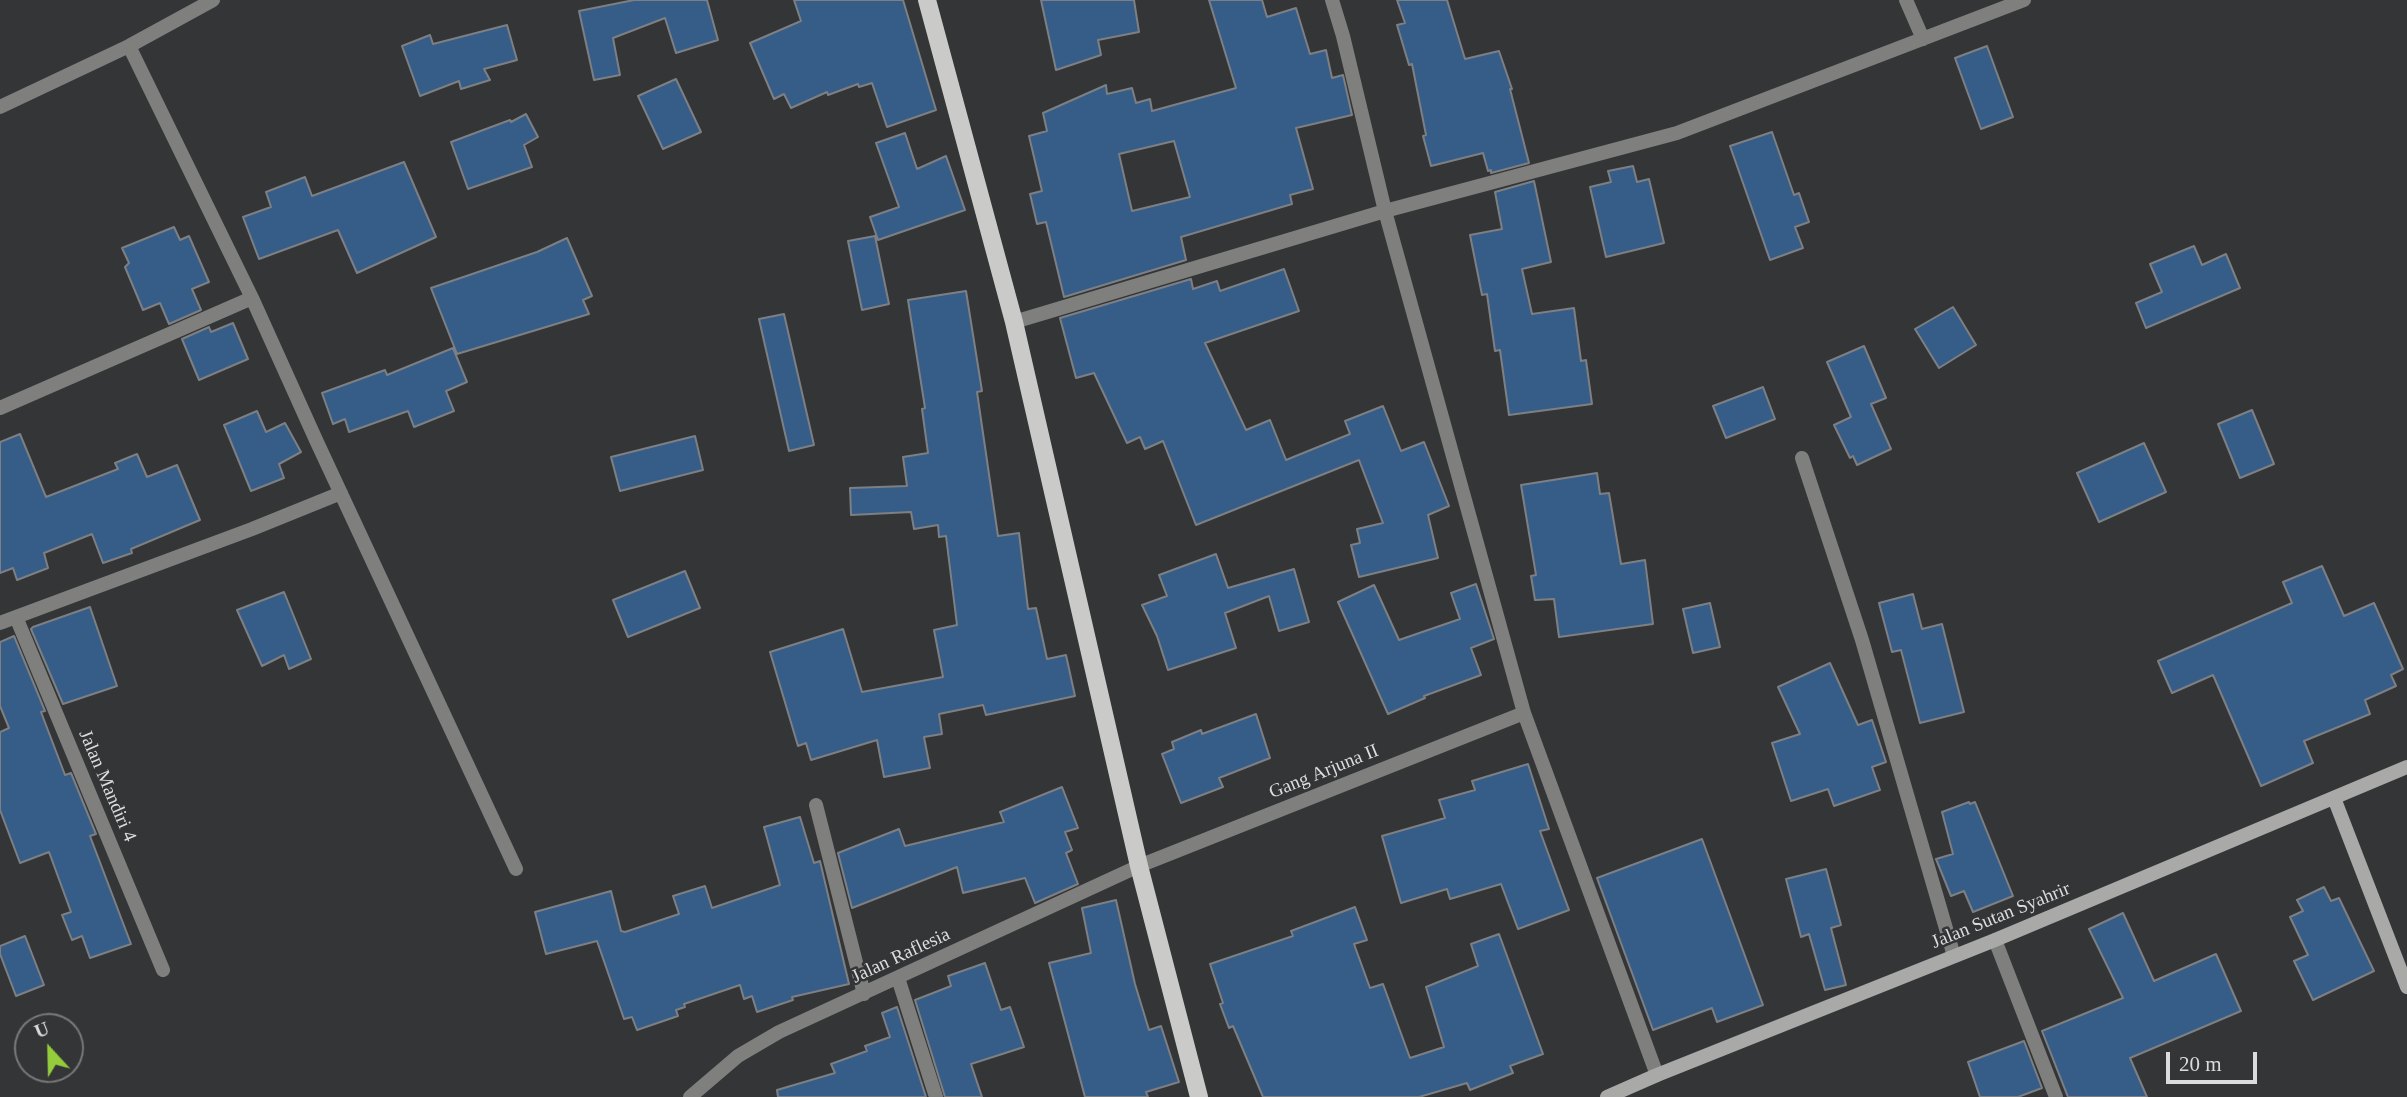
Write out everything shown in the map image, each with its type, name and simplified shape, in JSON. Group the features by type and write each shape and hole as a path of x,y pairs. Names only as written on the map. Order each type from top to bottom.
{"main road":[{"path":"927,0 1014,322 1139,866 1199,1097"}],"street":[{"path":"0,107 129,46 213,0"},
{"path":"1332,0 1385,211 1524,713 1657,1074"},
{"path":"1906,0 1923,39"},
{"path":"1014,322 1385,211 1677,133 2024,0"},
{"path":"129,46 252,298 516,869"},
{"path":"0,408 252,298"},
{"path":"1802,458 1862,640 1954,956"},
{"path":"0,623 341,493"},
{"name":"Jalan Mandiri 4","path":"16,617 163,970"},
{"name":"Gang Arjuna II","path":"1139,866 1524,713"},
{"name":"Jalan Sutan Syahrir","path":"1607,1097 1657,1074 1994,940 2407,766"},
{"path":"2334,798 2407,988"},
{"path":"816,805 864,994"},
{"name":"Jalan Raflesia","path":"690,1097 738,1056 779,1032 1139,866"},
{"path":"1994,940 2056,1097"},
{"path":"898,978 936,1097"}],"building":[{"path":"634,0 707,0 718,40 676,53 665,18 613,38 620,75 594,80 579,11"},
{"path":"794,0 903,0 936,110 887,127 872,83 859,87 858,84 828,95 827,92 791,108 784,94 774,99 750,43 801,21"},
{"path":"1041,0 1134,0 1139,32 1098,40 1101,55 1056,70"},
{"path":"1209,0 1262,0 1267,17 1296,8 1310,54 1326,50 1332,78 1343,75 1352,115 1296,128 1313,189 1290,195 1292,204 1181,237 1186,260 1064,297 1046,222 1037,224 1030,194 1042,191 1029,136 1047,131 1043,113 1106,85 1107,94 1132,88 1136,103 1150,99 1152,111 1236,88","holes":["1174,141 1190,197 1132,211 1119,154"]},
{"path":"1397,0 1447,0 1465,59 1499,51 1512,89 1529,163 1491,173 1483,153 1431,166 1423,136 1426,135 1412,64 1409,65 1397,25 1405,23"},
{"path":"507,25 517,60 484,69 490,80 461,89 459,81 420,96 402,46 430,35 433,44"},
{"path":"1987,46 2013,117 1981,129 1955,58"},
{"path":"676,79 701,132 663,149 638,96"},
{"path":"526,114 538,137 524,145 532,167 468,189 451,142 510,120 511,122"},
{"path":"1772,132 1794,195 1799,193 1809,222 1795,227 1803,248 1770,260 1730,146"},
{"path":"905,133 917,169 946,156 965,210 878,240 870,217 899,207 876,143"},
{"path":"404,162 436,237 357,273 338,230 259,259 243,217 271,207 266,192 305,177 312,196"},
{"path":"1633,166 1637,182 1649,179 1664,243 1606,257 1590,187 1611,182 1608,171"},
{"path":"1534,181 1551,262 1522,269 1532,314 1574,308 1581,361 1586,360 1592,404 1509,415 1500,350 1495,351 1487,294 1482,295 1470,235 1502,229 1495,192"},
{"path":"174,227 180,240 189,236 209,282 192,289 201,310 169,324 160,303 143,310 125,267 129,263 122,248"},
{"path":"875,236 889,304 862,310 848,241"},
{"path":"567,238 592,296 583,300 589,314 457,354 431,288 537,252"},
{"path":"2194,246 2202,265 2226,254 2240,288 2146,328 2136,303 2162,292 2150,264"},
{"path":"1284,269 1299,311 1205,343 1246,430 1270,420 1286,460 1350,434 1345,421 1383,406 1401,451 1424,442 1449,506 1428,515 1438,558 1359,577 1351,545 1360,543 1357,529 1383,523 1359,460 1196,525 1163,441 1145,449 1140,437 1127,443 1094,373 1076,378 1060,318 1191,279 1193,289 1217,281 1220,291"},
{"path":"966,291 982,391 977,392 998,536 1019,533 1028,609 1036,608 1047,659 1066,655 1075,696 986,715 983,705 939,714 942,734 924,737 930,768 884,777 877,740 811,760 806,743 798,746 770,652 843,629 862,692 943,677 934,630 957,625 946,536 939,537 938,525 914,529 911,512 851,515 850,488 907,486 903,457 928,453 922,409 925,408 908,300"},
{"path":"1953,307 1976,345 1939,368 1915,329"},
{"path":"784,314 814,445 789,451 759,319"},
{"path":"233,323 248,359 199,380 182,339 209,327 211,332"},
{"path":"1864,346 1886,398 1871,404 1891,449 1857,465 1853,456 1850,458 1834,425 1851,417 1827,362"},
{"path":"453,348 467,382 446,391 454,411 414,427 408,411 349,432 345,419 333,424 322,393 385,370 387,375"},
{"path":"1763,387 1775,419 1726,438 1713,406"},
{"path":"2252,410 2274,464 2240,478 2218,424"},
{"path":"257,411 266,432 285,423 301,452 279,464 284,478 251,491 224,425"},
{"path":"20,434 46,497 118,469 115,463 137,454 147,477 177,465 200,520 131,549 132,553 103,563 92,534 44,553 48,568 17,580 13,568 0,573 0,442"},
{"path":"695,436 703,470 620,491 611,457"},
{"path":"2144,443 2166,492 2099,522 2077,473"},
{"path":"1597,473 1600,494 1609,493 1621,564 1645,560 1653,624 1559,637 1554,599 1535,600 1531,576 1536,575 1521,485"},
{"path":"1216,554 1228,588 1294,569 1309,622 1279,631 1269,596 1225,613 1236,648 1168,670 1157,636 1142,605 1167,596 1159,575"},
{"path":"2322,566 2344,616 2374,603 2403,669 2391,675 2396,686 2365,700 2370,714 2304,741 2313,763 2261,786 2213,675 2172,693 2158,661 2292,603 2283,582"},
{"path":"685,571 700,608 628,637 613,600"},
{"path":"1476,584 1494,639 1471,648 1481,675 1424,696 1425,698 1388,714 1338,602 1374,585 1399,640 1460,619 1451,593"},
{"path":"284,592 311,659 289,669 284,655 262,666 237,610"},
{"path":"1913,594 1922,629 1942,624 1964,712 1920,723 1901,650 1892,652 1879,603"},
{"path":"1710,603 1720,647 1693,653 1683,609"},
{"path":"90,607 117,686 63,704 31,629"},
{"path":"14,636 45,711 41,712 65,775 71,773 96,834 90,836 131,944 90,958 82,936 72,940 62,915 71,912 49,852 20,863 0,810 0,732 9,728 0,706 0,642"},
{"path":"1830,663 1858,725 1872,720 1886,762 1872,767 1880,790 1834,806 1828,789 1791,801 1772,743 1800,734 1778,687"},
{"path":"1256,714 1270,758 1219,778 1223,787 1181,803 1162,754 1174,749 1172,742 1201,730 1202,734"},
{"path":"1528,764 1549,829 1540,831 1569,910 1518,929 1501,884 1450,899 1447,889 1401,903 1382,836 1445,818 1439,800 1475,790 1472,781"},
{"path":"1062,787 1078,828 1065,832 1072,850 1066,853 1078,884 1035,903 1025,878 963,893 957,867 852,908 838,853 899,829 905,846 1004,822 1000,812"},
{"path":"1975,802 2013,896 1973,912 1964,891 1951,896 1936,859 1953,854 1942,812"},
{"path":"800,817 814,863 820,861 849,984 792,997 793,1000 757,1012 752,996 744,999 740,985 684,1004 685,1007 676,1010 678,1016 637,1030 632,1017 624,1019 597,941 546,954 535,912 611,891 621,931 625,932 679,914 673,896 705,886 712,908 780,885 764,827"},
{"path":"1702,839 1763,1005 1717,1022 1712,1008 1653,1030 1597,878"},
{"path":"1826,869 1841,925 1831,928 1846,985 1825,990 1809,934 1801,937 1786,879"},
{"path":"2324,887 2331,901 2339,898 2374,971 2313,1000 2294,961 2308,955 2290,917 2303,911 2297,900"},
{"path":"1116,900 1135,984 1149,1030 1161,1026 1179,1082 1146,1092 1148,1097 1085,1097 1049,963 1091,953 1082,908"},
{"path":"1355,907 1367,940 1354,944 1370,988 1383,984 1410,1058 1444,1047 1426,987 1478,966 1471,944 1499,934 1543,1054 1510,1066 1513,1073 1470,1090 1467,1083 1419,1097 1263,1097 1233,1026 1229,1028 1210,964 1293,936 1291,931"},
{"path":"2123,913 2154,981 2216,954 2241,1011 2130,1058 2147,1097 2068,1097 2042,1031 2123,998 2089,929"},
{"path":"25,936 44,985 16,996 0,954 0,946"},
{"path":"985,963 1001,1010 1010,1007 1024,1047 971,1064 982,1097 945,1097 915,1000 951,986 948,976"},
{"path":"897,1007 926,1097 778,1097 777,1090 835,1073 831,1064 867,1051 865,1046 890,1037 882,1013"},
{"path":"2024,1041 2042,1088 2018,1097 1980,1097 1968,1062"}]}
